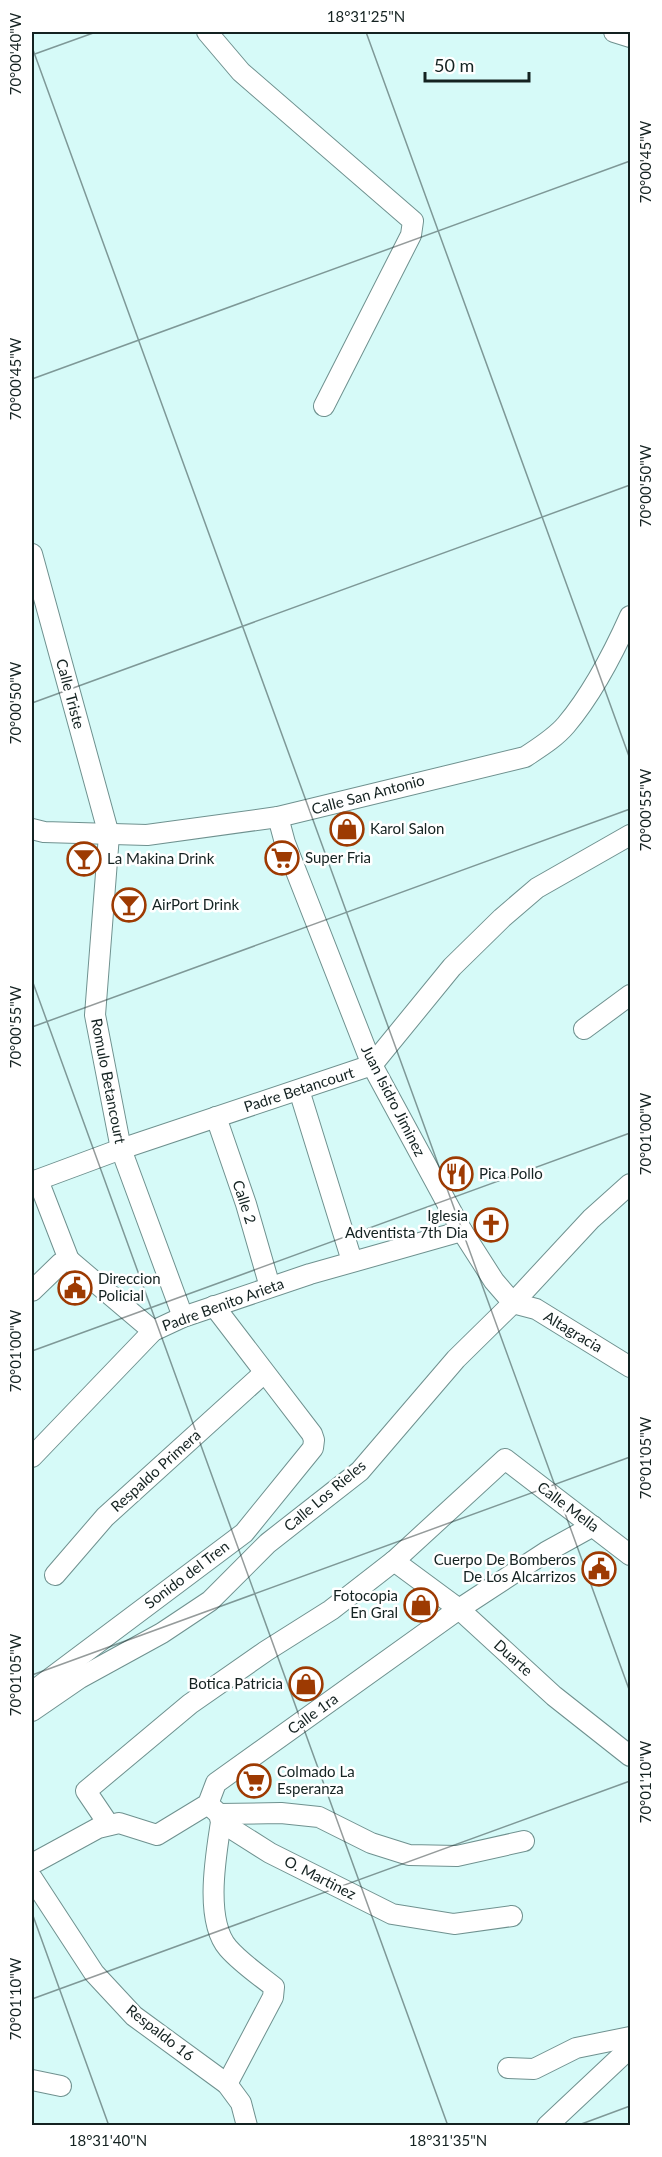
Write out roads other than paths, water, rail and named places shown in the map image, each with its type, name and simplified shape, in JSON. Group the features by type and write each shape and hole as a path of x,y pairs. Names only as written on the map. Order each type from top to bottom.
{"street":[{"path":"207,32 241,72 413,221 411,235 324,406"},
{"path":"614,32 630,37"},
{"name":"Calle Triste","path":"32,554 110,835"},
{"name":"Calle San Antonio","path":"32,829 44,832 147,835 278,817 525,757 566,725 602,673 630,616"},
{"name":"Juan Isidro Jiminez","path":"278,817 285,843 372,1065 462,1231 494,1281 513,1303"},
{"name":"Romulo Betancourt","path":"110,835 95,1016 121,1149 183,1317"},
{"name":"Padre Betancourt","path":"34,1181 121,1149 372,1065 452,967 502,918 537,888 630,835"},
{"path":"585,1029 630,994"},
{"path":"299,1090 352,1261"},
{"name":"Calle 2","path":"216,1117 246,1204 270,1287"},
{"path":"34,1181 69,1260 153,1331"},
{"name":"Calle Los Rieles","path":"32,1711 80,1678 162,1633 210,1601 268,1543 360,1471 456,1359 513,1303 591,1219 630,1184"},
{"name":"Padre Benito Arieta","path":"32,1457 153,1331 183,1317 270,1287 352,1261 462,1231"},
{"path":"32,1291 61,1263 69,1260"},
{"name":"Altagracia","path":"513,1303 536,1309 630,1366"},
{"path":"214,1306 264,1373"},
{"name":"Sonido del Tren","path":"32,1692 244,1533 313,1448 312,1434 264,1373"},
{"name":"Respaldo Primera","path":"55,1575 105,1517 264,1373"},
{"name":"Calle Mella","path":"394,1561 505,1459 630,1555"},
{"name":"Calle 1ra","path":"110,1825 119,1823 158,1835 216,1813 216,1783 459,1610 546,1552 593,1526"},
{"path":"32,1864 98,1828 110,1825 86,1791 190,1704 266,1650 331,1610 394,1561"},
{"name":"Duarte","path":"394,1561 459,1610 554,1696 630,1756"},
{"path":"227,2084 273,1997 273,1987 227,1947 217,1924 212,1881 216,1813 281,1813 319,1816 371,1843 409,1855 457,1856 524,1841"},
{"name":"O. Martinez","path":"216,1813 270,1853 392,1914 454,1924 512,1916"},
{"name":"Respaldo 16","path":"32,1878 94,1973 134,2016 227,2084 241,2103 248,2126"},
{"path":"508,2068 534,2068 576,2048 630,2037"},
{"path":"547,2126 623,2069 630,2048"},
{"path":"32,2080 61,2086"}],"place":[{"name":"Karol Salon","path":"347,829"},
{"name":"Super Fria","path":"282,858"},
{"name":"La Makina Drink","path":"84,859"},
{"name":"AirPort Drink","path":"129,905"},
{"name":"Pica Pollo","path":"456,1174"},
{"name":"Iglesia Adventista 7th Dia","path":"491,1225"},
{"name":"Direccion Policial","path":"75,1288"},
{"name":"Cuerpo De Bomberos De Los Alcarrizos","path":"599,1569"},
{"name":"Fotocopia En Gral","path":"421,1605"},
{"name":"Botica Patricia","path":"306,1684"},
{"name":"Colmado La Esperanza","path":"254,1781"}]}
